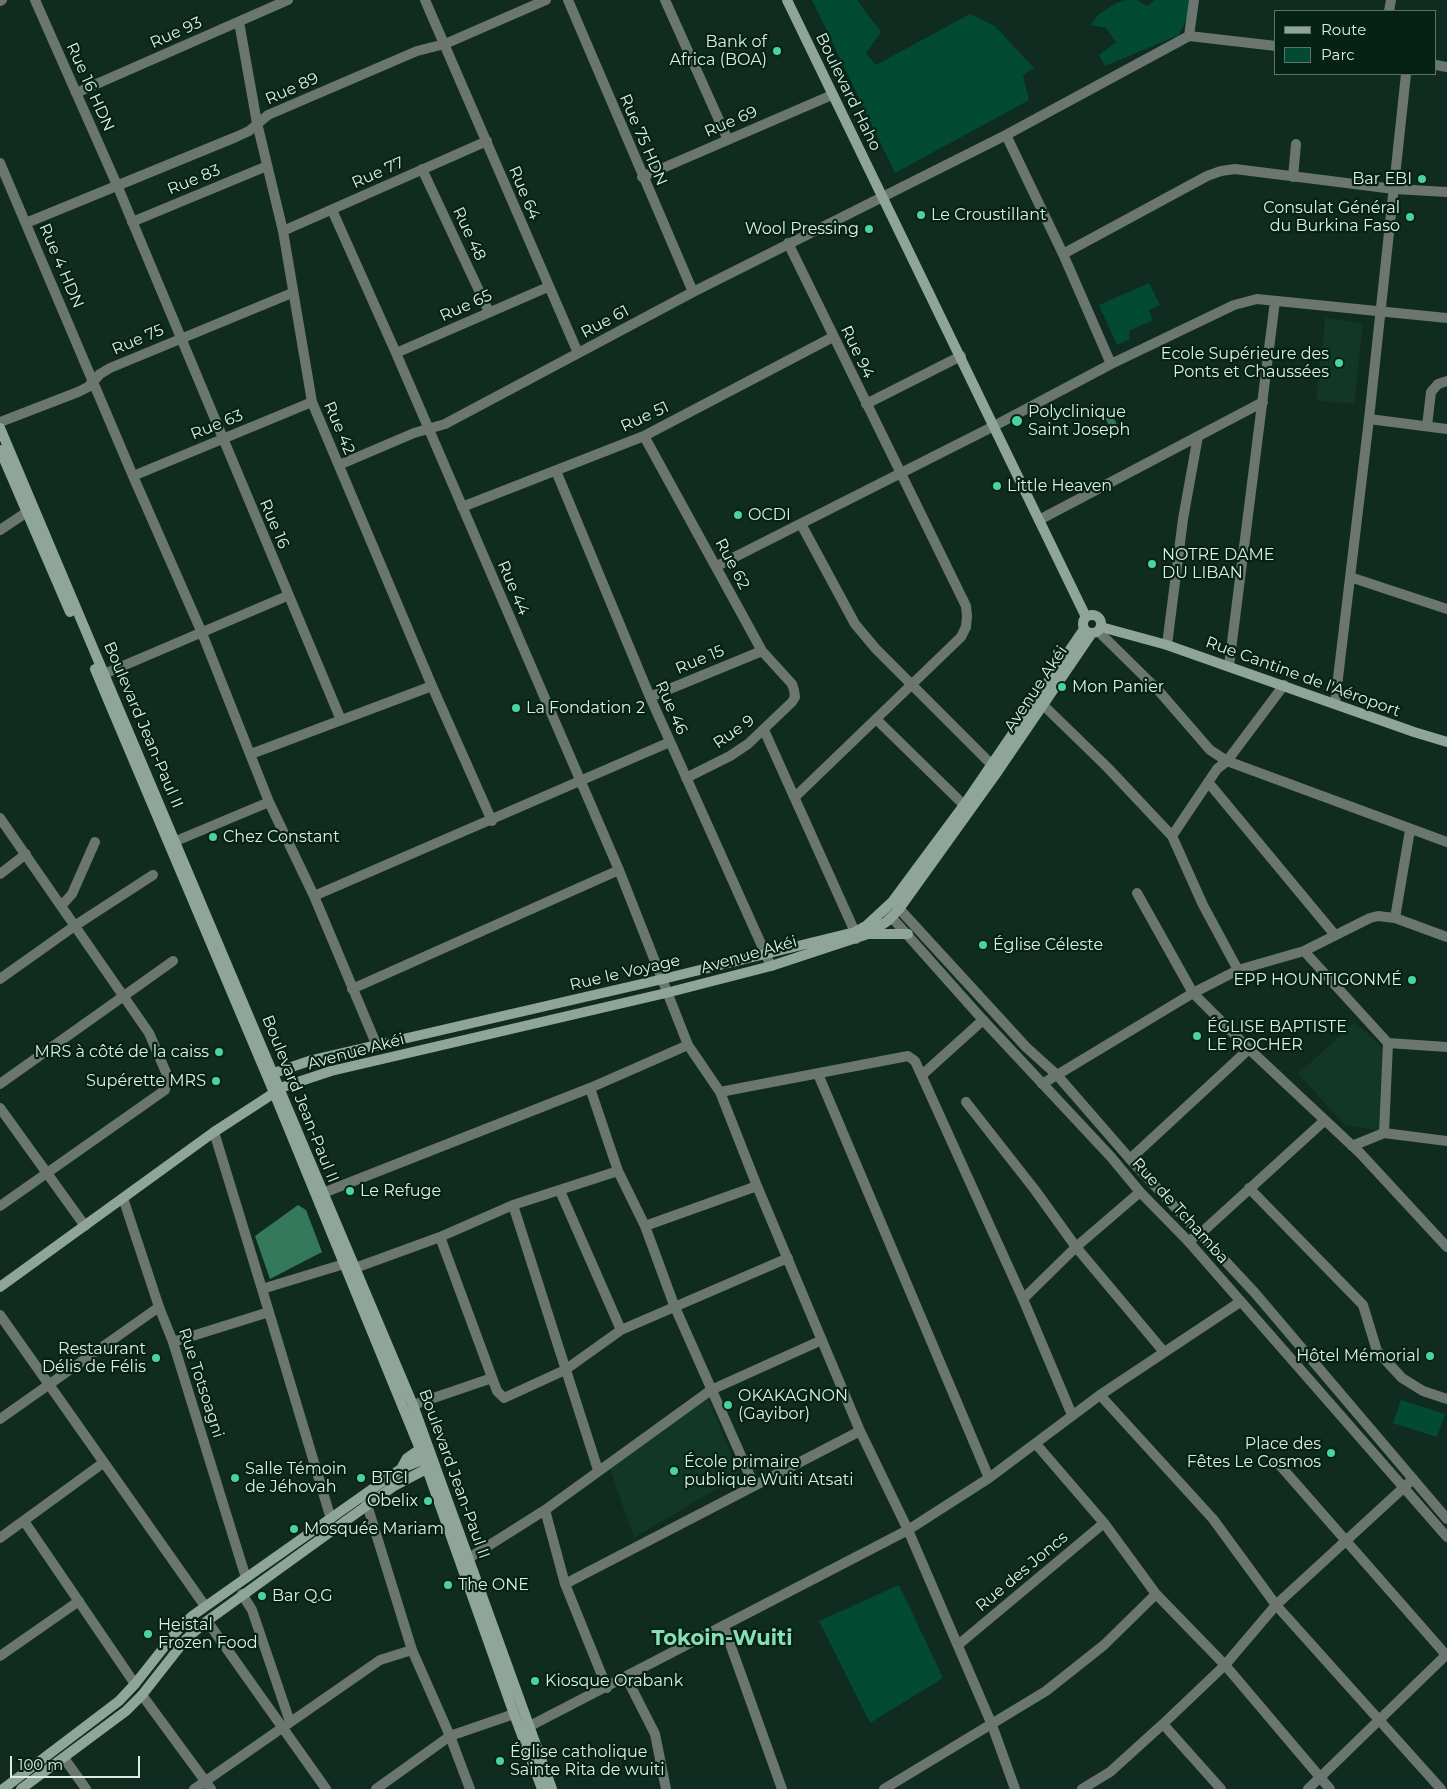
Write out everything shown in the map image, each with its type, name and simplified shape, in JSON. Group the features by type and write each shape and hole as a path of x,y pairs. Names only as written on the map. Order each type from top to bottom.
{"main road":[{"name":"Boulevard Haho","path":"787,0 1086,617"},
{"name":"Boulevard Jean-Paul II","path":"0,428 176,841 344,1264 469,1558 528,1727 552,1789"},
{"name":"Boulevard Jean-Paul II","path":"0,450 413,1405 431,1479 542,1789"},
{"name":"Rue Cantine de l'Aéroport","path":"1086,617 1092,614 1098,616 1094,630 1167,645 1447,742"},
{"path":"1086,617 1083,622 1094,630"},
{"name":"Rue le Voyage","path":"274,1087 312,1060 855,935 876,919 889,914 964,805 995,768 1040,702 1094,630"},
{"path":"896,905 995,768"},
{"name":"Avenue Akéi","path":"0,1287 274,1087 331,1071 666,993 771,966 855,935 868,934 889,914"},
{"path":"868,934 908,934"},
{"path":"3,1789 99,1718 136,1684 176,1632 205,1606 402,1468 427,1457"},
{"path":"22,1789 126,1710 142,1695 181,1645 207,1621 242,1594 405,1479 427,1457"},
{"path":"405,1479 431,1479"}],"street":[{"name":"Rue 16 HDN","path":"35,0 132,222"},
{"name":"Rue 93","path":"76,93 288,0"},
{"name":"Rue 64","path":"425,0 578,353"},
{"name":"Rue 89","path":"26,223 236,137 268,115 417,51 445,44 546,0"},
{"name":"Rue 75 HDN","path":"568,0 642,177 693,292"},
{"path":"665,0 728,140"},
{"path":"1194,0 1189,36 1274,46"},
{"name":"Rue 42","path":"239,22 257,123 283,231 292,294 312,402 432,686 492,821"},
{"name":"Rue 61","path":"339,465 414,433 445,424 693,292 1006,135 1189,36"},
{"path":"1334,703 1369,419 1406,75"},
{"name":"Rue 69","path":"642,177 832,95"},
{"path":"1006,135 1063,254 1111,364"},
{"name":"Rue 77","path":"283,231 486,141"},
{"path":"1293,177 1296,144"},
{"name":"Rue 4 HDN","path":"0,163 94,381 132,476 202,633 269,802 314,896 352,989 378,1046"},
{"name":"Rue 83","path":"132,222 267,166"},
{"name":"Rue 48","path":"422,169 489,312"},
{"path":"1063,254 1207,176 1221,171 1235,169 1394,189 1447,192"},
{"name":"Rue 44","path":"332,210 396,353 619,870 688,1045 720,1092 757,1186 860,1431 908,1530 992,1725 1015,1789"},
{"name":"Rue 16","path":"132,222 287,596 341,720"},
{"name":"Rue 94","path":"788,244 966,606 967,616 966,627 961,637 913,686 796,796"},
{"name":"Rue 65","path":"396,353 548,287"},
{"name":"Rue 75","path":"0,422 78,392 110,368 292,294"},
{"path":"717,566 994,426 1111,364 1234,305 1258,299 1447,318"},
{"path":"1228,666 1275,301"},
{"name":"Rue 51","path":"462,507 644,436 833,337"},
{"path":"866,404 961,356"},
{"path":"1427,426 1430,392 1438,384 1447,381"},
{"name":"Rue 63","path":"132,476 312,402"},
{"path":"1039,520 1263,402"},
{"path":"1369,419 1447,429"},
{"name":"Rue 62","path":"644,436 762,651 792,684 795,697 792,702"},
{"path":"1167,645 1183,519 1198,436"},
{"name":"Rue 46","path":"556,471 650,697 771,966"},
{"path":"0,530 27,512"},
{"path":"801,524 855,624 876,649 995,768"},
{"path":"1350,577 1447,609"},
{"path":"104,674 287,596"},
{"path":"1094,630 1158,690 1210,750 1227,761 1410,830 1447,842"},
{"name":"Rue 15","path":"650,697 762,651"},
{"path":"1172,836 1217,769 1227,761 1284,685"},
{"path":"251,754 432,686"},
{"name":"Rue 9","path":"686,778 730,756 764,730 792,702"},
{"path":"1040,702 1108,768 1172,836 1204,905 1238,970"},
{"path":"877,720 964,805"},
{"path":"764,730 796,796 855,935"},
{"path":"314,896 492,821 580,780 670,742"},
{"path":"1208,782 1335,935"},
{"path":"176,841 269,802"},
{"path":"0,818 76,925 149,1033 168,1077 168,1085 165,1090 0,1206"},
{"path":"1395,918 1410,830"},
{"path":"62,905 72,894 96,842"},
{"path":"0,874 26,854"},
{"path":"352,989 619,870"},
{"path":"0,979 76,925 153,875"},
{"path":"1138,893 1193,993 1249,1049 1352,1146 1447,1247"},
{"name":"Rue de Tchamba","path":"896,905 1026,1046 1057,1075 1130,1159 1278,1320 1447,1518"},
{"name":"Rue de Tchamba","path":"889,914 982,1020 1111,1157 1140,1192 1188,1241 1447,1537"},
{"path":"1042,1084 1193,993 1238,970 1304,952 1335,935 1378,916 1395,918 1447,937"},
{"path":"1304,952 1388,1043 1447,1047"},
{"path":"0,1084 123,995 174,962"},
{"path":"922,1075 982,1020"},
{"path":"1384,1133 1388,1043"},
{"path":"323,1194 590,1088 688,1045"},
{"path":"1130,1159 1249,1049"},
{"path":"720,1092 908,1056 915,1061 1023,1299 1072,1415"},
{"path":"818,1074 989,1478"},
{"path":"590,1088 618,1171 645,1226 674,1305 754,1485"},
{"path":"966,1102 1035,1190 1076,1247 1164,1352"},
{"path":"0,1108 85,1226"},
{"path":"1188,1241 1200,1234 1325,1120"},
{"path":"214,1132 331,1519"},
{"path":"1352,1146 1384,1133 1447,1141"},
{"path":"355,1268 440,1237 512,1205 618,1171"},
{"path":"645,1226 757,1186"},
{"path":"1249,1188 1363,1305 1377,1351 1402,1378 1423,1391 1447,1399"},
{"path":"560,1191 621,1330"},
{"path":"1023,1299 1076,1247 1140,1192"},
{"name":"Rue Totsoagni","path":"123,1198 159,1307 173,1342 246,1578"},
{"path":"512,1205 598,1470"},
{"path":"440,1237 498,1394 508,1398 565,1370 621,1330 674,1305 788,1258"},
{"path":"262,1290 344,1264"},
{"path":"528,1727 607,1688 908,1530 989,1478 1100,1395 1240,1302"},
{"path":"0,1419 159,1307"},
{"path":"173,1342 269,1312"},
{"path":"0,1315 205,1606"},
{"path":"469,1558 545,1510 711,1390 822,1340"},
{"path":"413,1405 492,1378"},
{"path":"1100,1395 1213,1519 1276,1605 1441,1789"},
{"path":"566,1584 860,1431"},
{"path":"1036,1444 1104,1523 1156,1594 1225,1665 1330,1789"},
{"path":"1277,1462 1446,1656 1308,1789"},
{"path":"0,1538 103,1463"},
{"path":"1082,1789 1110,1772 1163,1724 1225,1665 1276,1605 1413,1479"},
{"path":"364,1495 412,1650 450,1736 470,1789"},
{"path":"545,1510 566,1584 607,1688"},
{"path":"24,1520 136,1684"},
{"name":"Rue des Joncs","path":"958,1645 1104,1523"},
{"path":"242,1594 252,1610 286,1724"},
{"path":"884,1789 1046,1691 1081,1665 1156,1594"},
{"path":"0,1656 79,1601"},
{"path":"207,1621 286,1724 326,1789"},
{"path":"724,1627 782,1789"},
{"path":"194,1789 208,1785 286,1724 380,1660 412,1650"},
{"path":"626,1677 655,1734 666,1789"},
{"path":"142,1695 208,1785"},
{"path":"376,1789 450,1736 514,1714"},
{"path":"1163,1724 1221,1789"},
{"path":"64,1758 86,1789"}],"shaded area":[{"name":"Ecole Supérieure des Ponts et Chaussées","path":"1325,318 1361,323 1363,325 1354,404 1316,401"},
{"path":"1109,407 1117,425 1110,428 1102,410"},
{"path":"1355,1022 1386,1051 1383,1131 1345,1125 1298,1074"},
{"path":"298,1205 306,1210 322,1252 270,1279 255,1236"},
{"name":"École primaire publique Wuiti Atsati","path":"708,1398 740,1475 634,1538 609,1466"}],"green space":[{"path":"812,0 857,0 881,32 866,53 876,65 970,14 995,26 1034,68 1023,75 1029,100 895,173"},
{"path":"1137,0 1147,6 1156,0 1189,0 1187,18 1179,35 1105,66 1099,55 1116,42 1106,28 1090,25 1099,14 1116,3"},
{"path":"1149,283 1160,305 1149,310 1153,320 1129,331 1130,339 1117,345 1099,305"},
{"path":"1401,1400 1445,1414 1437,1437 1393,1423"},
{"path":"899,1585 943,1678 870,1723 819,1621"}],"place":[{"name":"Bank of Africa (BOA)","path":"777,51"},
{"name":"Bar EBI","path":"1422,179"},
{"name":"Le Croustillant","path":"921,215"},
{"name":"Consulat Général du Burkina Faso","path":"1410,217"},
{"name":"Wool Pressing","path":"869,229"},
{"name":"Ecole Supérieure des Ponts et Chaussées","path":"1339,363"},
{"name":"Polyclinique Saint Joseph","path":"1017,421"},
{"name":"Little Heaven","path":"997,486"},
{"name":"OCDI","path":"738,515"},
{"name":"NOTRE DAME DU LIBAN","path":"1152,564"},
{"name":"Mon Panier","path":"1062,687"},
{"name":"La Fondation 2","path":"516,708"},
{"name":"Chez Constant","path":"213,837"},
{"name":"Église Céleste","path":"983,945"},
{"name":"EPP HOUNTIGONMÉ","path":"1412,980"},
{"name":"ÉGLISE BAPTISTE LE ROCHER","path":"1197,1036"},
{"name":"MRS à côté de la caiss","path":"219,1052"},
{"name":"Supérette MRS","path":"216,1081"},
{"name":"Le Refuge","path":"350,1191"},
{"name":"Hôtel Mémorial","path":"1430,1356"},
{"name":"Restaurant Délis de Félis","path":"156,1358"},
{"name":"OKAKAGNON (Gayibor)","path":"728,1405"},
{"name":"Place des Fêtes Le Cosmos","path":"1331,1453"},
{"name":"École primaire publique Wuiti Atsati","path":"674,1471"},
{"name":"Salle Témoin de Jéhovah","path":"235,1478"},
{"name":"BTCI","path":"361,1478"},
{"name":"Obelix","path":"428,1501"},
{"name":"Mosquée Mariam","path":"294,1529"},
{"name":"The ONE","path":"448,1585"},
{"name":"Bar Q.G","path":"262,1596"},
{"name":"Heistal Frozen Food","path":"148,1634"},
{"name":"Kiosque Orabank","path":"535,1681"},
{"name":"Église catholique Sainte Rita de wuiti","path":"500,1761"}],"district":[{"name":"Tokoin-Wuiti","path":"722,1639"}]}
